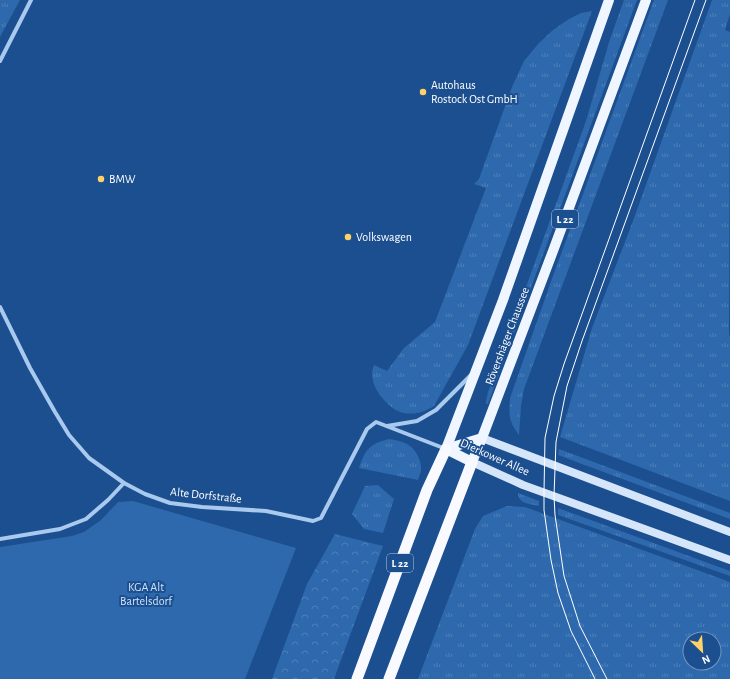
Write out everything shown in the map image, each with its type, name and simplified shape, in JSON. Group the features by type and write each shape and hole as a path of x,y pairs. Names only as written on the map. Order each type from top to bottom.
{"highway":[{"name":"Rövershäger Chaussee","path":"357,679 427,490 446,449"},
{"name":"Rövershäger Chaussee","path":"389,679 472,462"}],"main road":[{"name":"Rövershäger Chaussee","path":"446,449 503,300 609,0"},
{"name":"Rövershäger Chaussee","path":"472,462 553,251 646,0"},
{"name":"Dierkower Allee","path":"446,449 482,438 730,532"},
{"name":"Dierkower Allee","path":"446,449 523,485 730,560"}],"street":[{"path":"0,61 31,0"},
{"name":"Alte Dorfstraße","path":"0,308 30,368 55,412 69,435 89,458 124,483 145,494 170,503 202,507 266,511 313,521 320,518 367,429 376,422 446,449"},
{"name":"Rövershäger Chaussee","path":"387,426 416,421 436,410 477,368"},
{"path":"0,539 60,529 86,519 108,500 124,483"}],"green space":[{"path":"0,0 20,0 0,37"},
{"path":"624,0 637,0 488,404 486,404 488,392 586,121 610,39"},
{"path":"654,0 668,0 524,389 519,435 510,417 510,398"},
{"path":"712,0 730,0 730,14 725,30 730,32 730,501 560,437 592,328 633,221"},
{"path":"592,11 468,345 434,406 416,413 408,414 397,411 380,396 377,391 372,376 374,365 387,371 404,348 435,322 486,188 474,184 479,179 512,87 524,61 539,43 553,30 581,13"},
{"path":"389,439 407,444 416,452 421,467 418,480 359,468 363,457 372,446"},
{"path":"559,449 730,513 730,519 558,455"},
{"path":"378,485 394,499 383,533 364,529 352,514 365,486"},
{"path":"518,493 539,501 539,506 523,501 520,499"},
{"name":"KGA Alt Bartelsdorf","path":"133,501 296,548 245,679 0,679 0,547 72,536 84,532 101,520 118,502"},
{"path":"507,506 525,507 730,582 730,679 418,679 475,529 483,516"},
{"path":"558,508 730,571 730,576 558,515"},
{"path":"335,534 383,546 334,679 272,679 307,584"}],"tram line":[{"path":"595,679 571,631 558,593 551,560 544,510 545,438 554,396 564,364 695,0"},
{"path":"607,679 580,626 564,576 555,515 554,496 556,442 567,386 582,341 706,0"}],"place":[{"name":"Autohaus Rostock Ost GmbH","path":"423,92"},
{"name":"BMW","path":"101,179"},
{"name":"Volkswagen","path":"348,237"}]}
